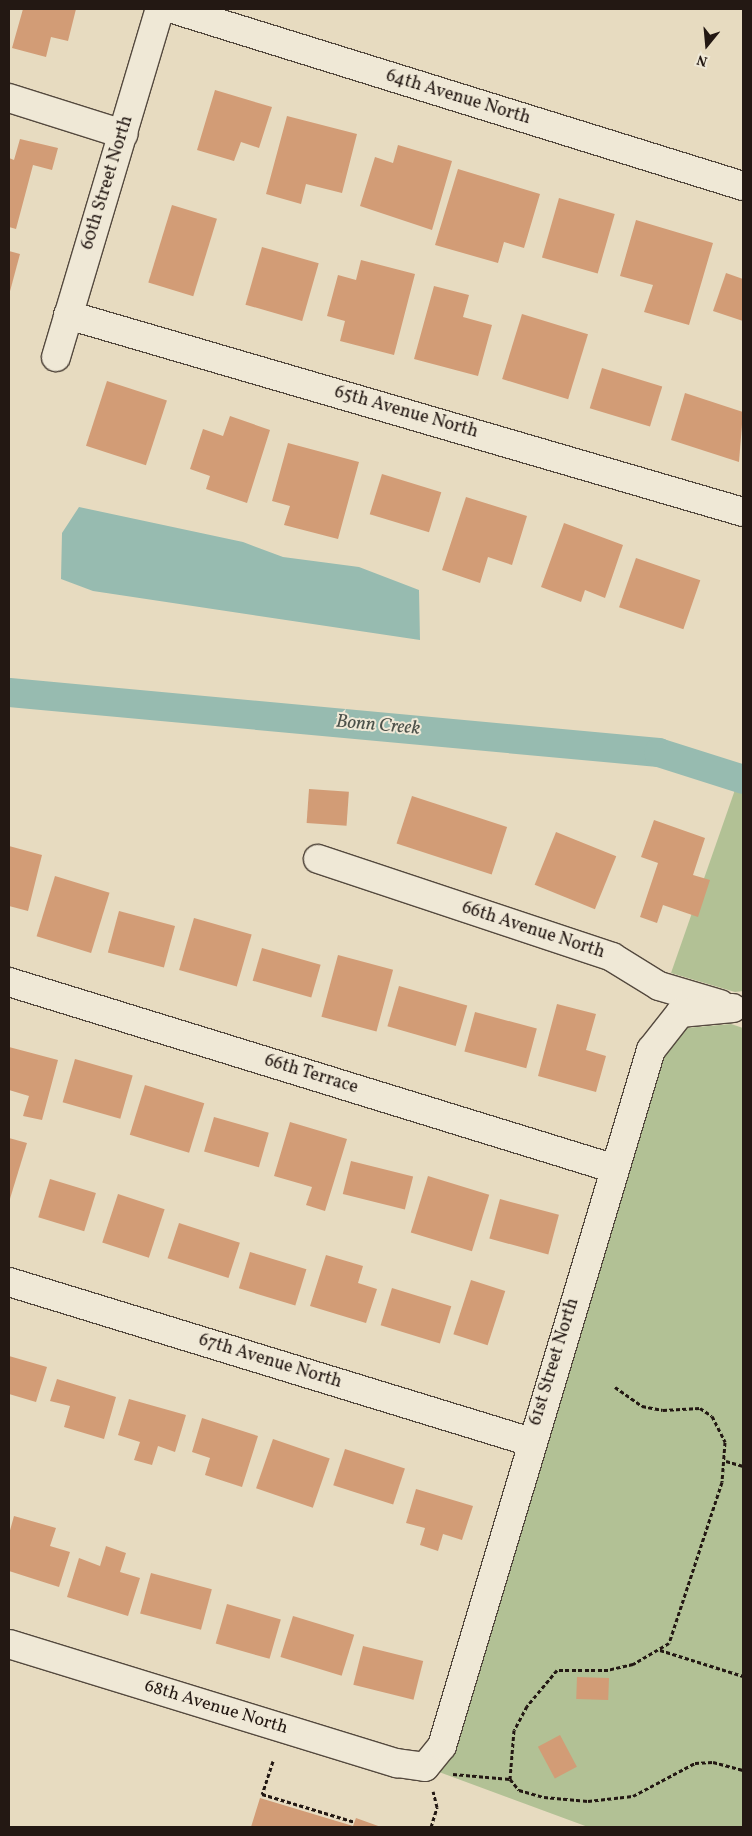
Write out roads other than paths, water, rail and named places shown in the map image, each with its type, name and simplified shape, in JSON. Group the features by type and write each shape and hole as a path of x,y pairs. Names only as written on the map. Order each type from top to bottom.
{"street":[{"name":"60th Street North","path":"56,358 160,9"},
{"name":"64th Avenue North","path":"173,9 743,186"},
{"path":"9,98 123,134"},
{"name":"65th Avenue North","path":"68,315 743,512"},
{"name":"66th Avenue North","path":"318,859 612,957 659,986 738,1010"},
{"name":"66th Terrace","path":"9,982 612,1168"},
{"name":"61st Street North","path":"428,1778 442,1746 612,1168 651,1050 680,1013 738,1010"},
{"name":"67th Avenue North","path":"9,1282 531,1442"},
{"name":"68th Avenue North","path":"9,1644 397,1763 428,1778"}],"water":[{"path":"79,507 243,542 283,557 359,567 419,590 420,640 93,591 61,579 62,533"}],"waterway":[{"name":"Bonn Creek","path":"9,692 658,752 743,779"}]}
